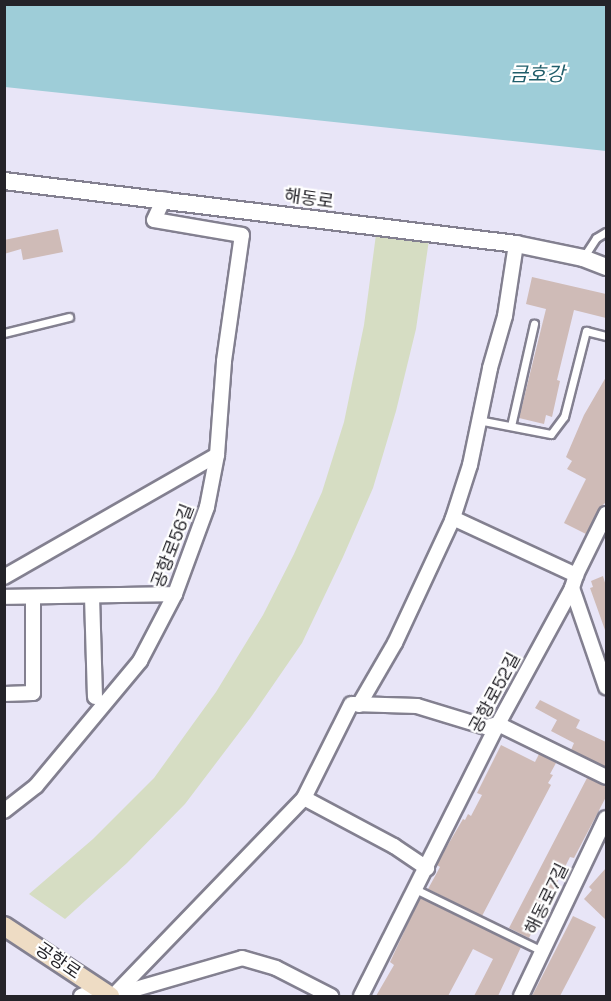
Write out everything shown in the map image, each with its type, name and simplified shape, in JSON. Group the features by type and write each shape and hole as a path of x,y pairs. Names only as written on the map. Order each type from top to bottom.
{"main road":[{"name":"공항로","path":"4,926 104,993"}],"street":[{"name":"해동로","path":"4,181 516,244 583,258 606,267"},
{"name":"공항로56길","path":"4,811 36,786 140,661 175,594 207,507 217,455 224,362 242,235 154,220 164,199"},
{"path":"332,996 276,968 242,958 113,996 304,798 351,704 395,643 453,518 470,465 478,420 504,316 516,244"},
{"path":"4,577 217,455"},
{"name":"공항로52길","path":"361,996 498,724 574,582 606,514"},
{"path":"453,518 574,582 606,687"},
{"path":"4,597 175,594"},
{"path":"92,596 95,697"},
{"path":"4,694 33,693 33,597"},
{"path":"351,704 417,706 486,727 498,724 606,777"},
{"path":"304,798 394,846 427,868"},
{"name":"해동로7길","path":"521,996 606,818"},
{"path":"81,996 104,993"}],"lane":[{"path":"583,258 596,238 606,232"},
{"path":"4,333 69,317"},
{"path":"511,426 534,324"},
{"path":"478,420 551,434 564,417 586,330 606,336"},
{"path":"415,889 542,951"}],"green space":[{"path":"377,227 430,233 416,329 396,411 373,488 343,557 302,643 251,717 185,804 127,863 65,919 29,894 93,839 154,778 216,692 263,615 322,492 344,422 364,325"}],"water":[{"name":"금호강","path":"5,4 606,5 606,151 5,87"}],"building":[{"path":"58,229 63,252 23,260 21,249 4,254 4,240"},
{"path":"532,277 606,294 606,318 574,310 557,380 560,381 552,417 546,415 544,424 519,418 546,309 526,304"},
{"path":"606,377 606,502 598,510 586,534 564,523 586,479 567,469 572,461 566,457 584,415"},
{"path":"603,576 606,586 605,630 590,588 593,587 591,581"},
{"path":"540,700 580,720 576,728 606,742 606,767 571,750 574,743 551,731 557,720 535,708"},
{"path":"501,745 535,762 539,754 556,763 550,774 553,775 548,783 551,785 482,916 428,889 440,867 437,865 446,848 463,819 465,820 468,814 471,816 482,795 477,793"},
{"path":"587,778 606,786 606,797 574,858 570,857 529,938 509,928"},
{"path":"606,868 606,920 584,899 592,890 589,887"},
{"path":"420,898 521,947 498,996 474,996 493,959 473,949 448,996 376,996 394,965 390,962"},
{"path":"573,916 596,927 560,996 532,996"}]}
